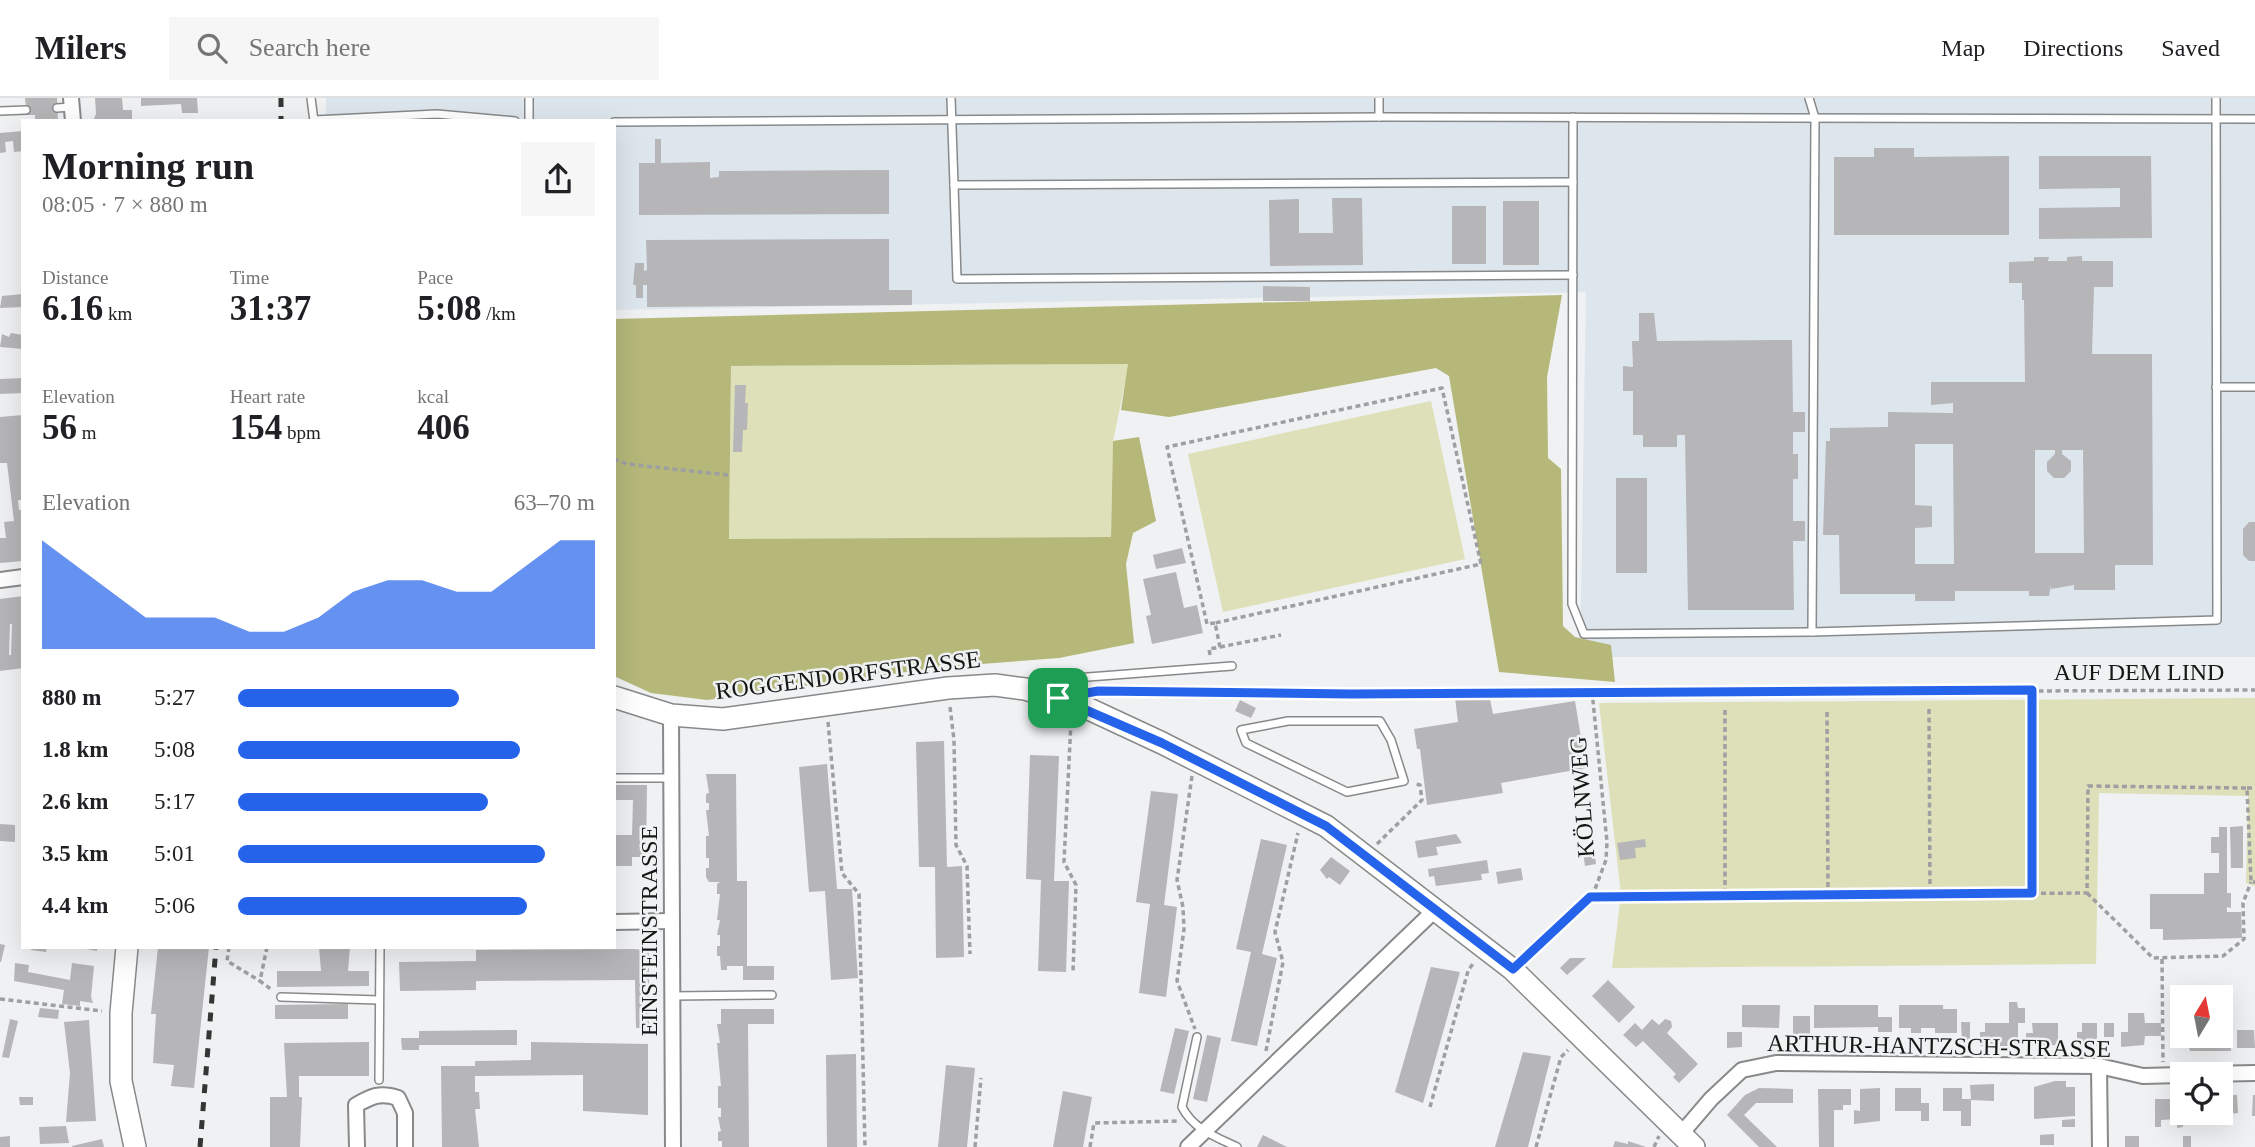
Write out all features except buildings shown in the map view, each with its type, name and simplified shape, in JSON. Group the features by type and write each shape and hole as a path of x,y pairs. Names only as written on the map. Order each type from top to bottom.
{"street":[{"path":"0,580 21,577"},
{"name":"ROGGENDORFSTRASSE","path":"616,698 671,715 723,719 948,688 995,685 1065,700 1303,812 1366,855 1513,969 1687,1140"},
{"name":"EINSTEINSTRASSE","path":"671,715 673,1147"},
{"path":"1188,1147 1436,909"},
{"path":"616,922 672,921"},
{"path":"127,949 121,1013 121,1081 135,1147"},
{"name":"ARTHUR-HANTZSCH-STRASSE","path":"1687,1140 1711,1099 1742,1070 1776,1063 2099,1066 2143,1076 2170,1074"},
{"path":"2099,1066 2100,1147"},
{"path":"2233,1073 2255,1073"},
{"path":"357,1147 356,1105 373,1095 385,1094 398,1098 405,1113 405,1147"}],"lane":[{"path":"311,98 314,119"},
{"path":"529,98 529,119"},
{"path":"951,98 957,279 1573,275"},
{"path":"1379,98 1379,117"},
{"path":"1809,98 1815,118 1812,632"},
{"path":"1573,117 1572,604 1584,634 1812,632 2217,620 2216,98"},
{"path":"0,111 26,110"},
{"path":"334,119 436,114 492,119"},
{"path":"616,122 1379,117 2255,119"},
{"path":"954,184 1573,181"},
{"path":"2216,387 2255,387"},
{"path":"1065,700 1075,678 1232,666"},
{"path":"1287,721 1380,721 1391,740 1405,781 1347,792 1246,743 1241,730 1287,721"},
{"path":"616,778 672,778"},
{"path":"1513,969 1590,897"},
{"path":"379,1080 380,949"},
{"path":"673,996 772,995"},
{"path":"281,998 379,1000"},
{"path":"1197,1037 1182,1107 1188,1118 1204,1131 1237,1147"}],"path":[{"path":"1442,388 1481,564 1215,623 1207,624 1167,447 1442,388"},
{"path":"616,460 626,464 729,475"},
{"path":"1215,623 1220,647"},
{"path":"1212,668 1209,649 1281,635"},
{"path":"948,688 954,740 956,845 967,866 970,954"},
{"path":"2032,690 2032,893"},
{"name":"AUF DEM LIND","path":"1065,700 1098,691 1351,694 2255,690"},
{"name":"KÖLNWEG","path":"1590,897 1601,879 1607,842 1592,691"},
{"path":"1065,700 1064,862 1076,884 1073,972"},
{"path":"827,706 842,873 859,894 865,1147"},
{"path":"1929,709 1930,893"},
{"path":"1725,710 1725,894"},
{"path":"1827,712 1828,894"},
{"path":"1197,761 1190,783 1177,880 1184,929 1177,981 1197,1037"},
{"path":"1366,855 1422,800 1420,785 1405,781"},
{"path":"2087,893 2088,786 2255,788"},
{"path":"1590,897 2087,893 2153,958 2223,956 2244,939 2243,903 2253,882 2247,788"},
{"path":"1264,1074 1268,1031 1283,962 1276,932 1303,812"},
{"path":"1430,1107 1468,971 1484,946"},
{"path":"229,949 227,961 260,981 281,998"},
{"path":"260,981 267,949"},
{"path":"2162,959 2163,1074"},
{"path":"0,999 121,1013"},
{"path":"1536,1147 1561,1057 1581,1035"},
{"path":"975,1147 981,1078"},
{"path":"1090,1147 1094,1123 1177,1122 1188,1118"}],"shaded area":[{"path":"326,98 2255,98 2255,657 1580,657 1586,292 616,310 616,119 326,119"}],"green space":[{"path":"1562,295 1547,377 1548,458 1561,469 1563,626 1575,637 1611,645 1615,682 1499,672 1449,376 1436,368 1169,417 1121,410 1128,364 731,366 729,539 1111,537 1113,441 1139,437 1156,521 1133,533 1126,564 1134,643 1059,658 942,667 707,700 651,693 616,677 616,319"},
{"path":"1129,364 1113,441 1111,537 729,539 731,366"},
{"path":"1431,401 1465,559 1223,612 1188,454"},
{"path":"2255,698 2255,886 2246,883 2248,796 2099,793 2096,964 1612,968 1621,894 1599,703"}],"railway":[{"path":"281,98 281,119"},
{"path":"200,1147 216,949"}],"route":[{"path":"2032,690 2032,893 1621,894 1590,897 1513,969 1326,826 1162,743 1089,709 1058,698 1098,691 1351,694 2032,690"}]}
